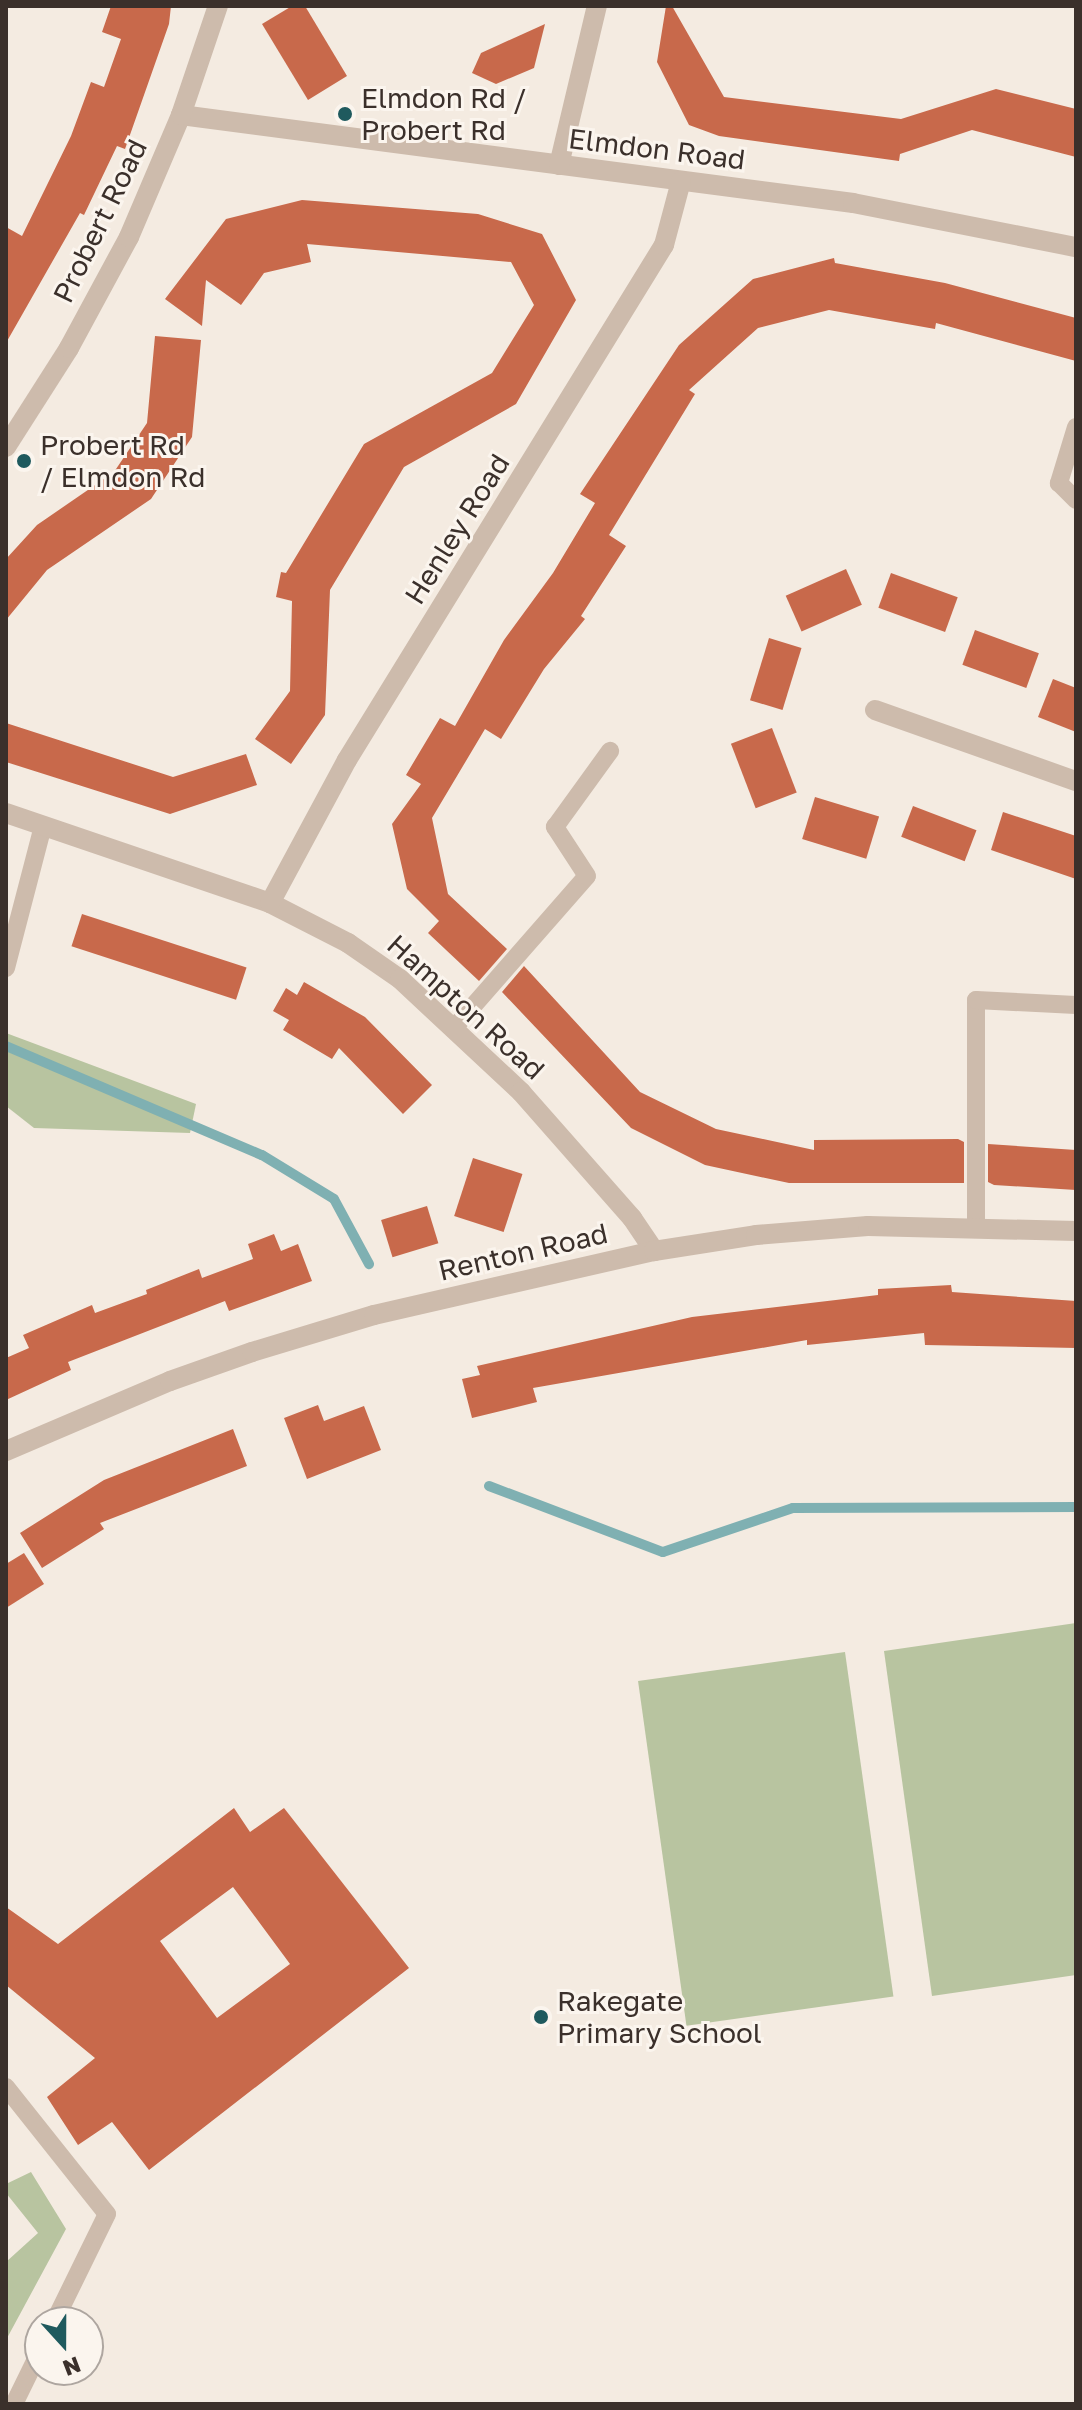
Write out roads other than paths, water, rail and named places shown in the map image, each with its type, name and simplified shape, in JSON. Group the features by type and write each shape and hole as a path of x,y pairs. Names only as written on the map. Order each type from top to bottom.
{"street":[{"name":"Probert Road","path":"6,447 69,348 129,237 181,115 218,6"},
{"path":"559,165 597,6"},
{"name":"Elmdon Road","path":"181,115 853,203 1076,247"},
{"name":"Henley Road","path":"270,903 347,760 664,245 681,181"},
{"path":"875,710 1076,781"},
{"name":"Hampton Road","path":"6,813 270,903 374,961 521,1092 632,1218 654,1251"},
{"name":"Renton Road","path":"6,1451 170,1381 252,1352 374,1315 654,1251 770,1234 976,1226 1076,1231"}],"lane":[{"path":"1076,427 1059,483 1076,500"},
{"path":"453,1029 587,876 555,827 610,751"},
{"path":"6,968 43,826"},
{"path":"976,1226 976,1000 1076,1005"},
{"path":"6,2087 107,2214 62,2306"},
{"path":"14,2404 24,2384"}],"waterway":[{"path":"6,1046 262,1155 334,1199 369,1264"},
{"path":"489,1486 663,1552 793,1508 1076,1507"}],"place":[{"name":"Elmdon Rd / Probert Rd","path":"345,114"},
{"name":"Probert Rd / Elmdon Rd","path":"24,461"},
{"name":"Rakegate Primary School","path":"541,2017"}]}
